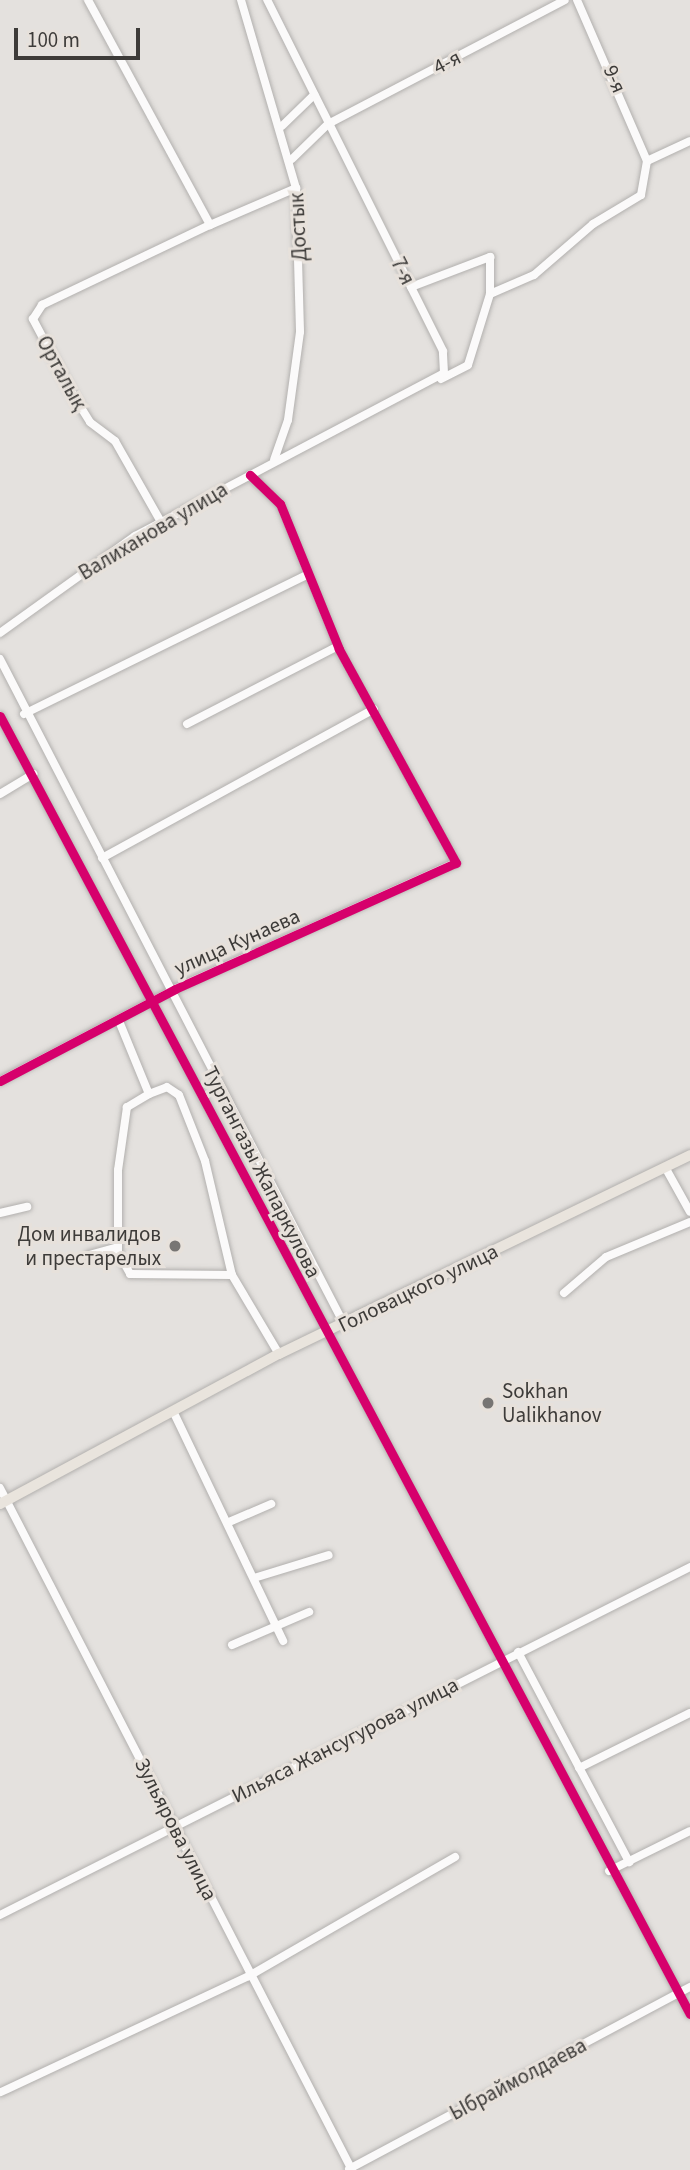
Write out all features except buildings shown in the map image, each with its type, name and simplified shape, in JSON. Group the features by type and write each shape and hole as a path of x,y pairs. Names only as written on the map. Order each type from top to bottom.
{"main road":[{"name":"Головацкого улица","path":"3,1503 279,1354 690,1155"}],"street":[{"path":"88,0 210,225 296,188"},
{"name":"Достык","path":"242,0 292,159 296,188 300,332 288,420 274,460"},
{"name":"7-я","path":"267,0 443,351 447,365 438,380"},
{"name":"4-я","path":"292,159 328,124 565,0"},
{"name":"9-я","path":"577,0 647,162"},
{"path":"282,126 314,94"},
{"path":"490,293 534,275 593,224 640,195 647,162 690,141"},
{"name":"Орталық","path":"161,522 115,441 90,422 76,400 33,319 42,305 210,225"},
{"path":"274,460 468,365 490,293 490,257 411,287"},
{"name":"Валиханова улица","path":"0,633 161,522 274,460"},
{"path":"102,858 374,709 338,646 280,504 250,475"},
{"path":"24,714 307,574"},
{"path":"187,724 338,646"},
{"name":"Тургангазы Жапаркулова","path":"0,659 24,714 175,989 344,1324"},
{"name":"улица Кунаева","path":"0,1082 175,989 456,863 374,709"},
{"name":"Тургангазы Жапаркулова","path":"0,716 155,1002 324,1334 609,1871 690,2014"},
{"path":"0,794 33,774"},
{"path":"119,1021 149,1094"},
{"path":"232,1275 130,1274 118,1247 118,1170 127,1107 149,1094 167,1087 188,1112 232,1275 279,1354"},
{"path":"665,1167 690,1212"},
{"path":"0,1213 27,1207"},
{"path":"564,1293 606,1256 690,1222"},
{"path":"89,1255 118,1247"},
{"path":"173,1411 229,1522 283,1641"},
{"name":"Зульярова улица","path":"0,1488 3,1503 175,1825 249,1976 350,2169"},
{"path":"229,1522 271,1504"},
{"path":"254,1578 329,1555"},
{"name":"Ильяса Жансугурова улица","path":"0,1915 690,1567"},
{"path":"232,1645 273,1623 309,1612"},
{"path":"518,1652 629,1862"},
{"path":"579,1768 690,1713"},
{"path":"609,1871 690,1831"},
{"path":"1,2092 249,1976 456,1857"},
{"name":"Ыбраймолдаева","path":"350,2169 690,1987"}],"cycle path":[{"path":"0,1081 175,989 456,863 339,649 280,504 250,475"},
{"path":"0,716 690,2014"}],"place":[{"name":"Дом инвалидов и престарелых","path":"175,1246"},
{"name":"Sokhan Ualikhanov","path":"488,1403"}]}
